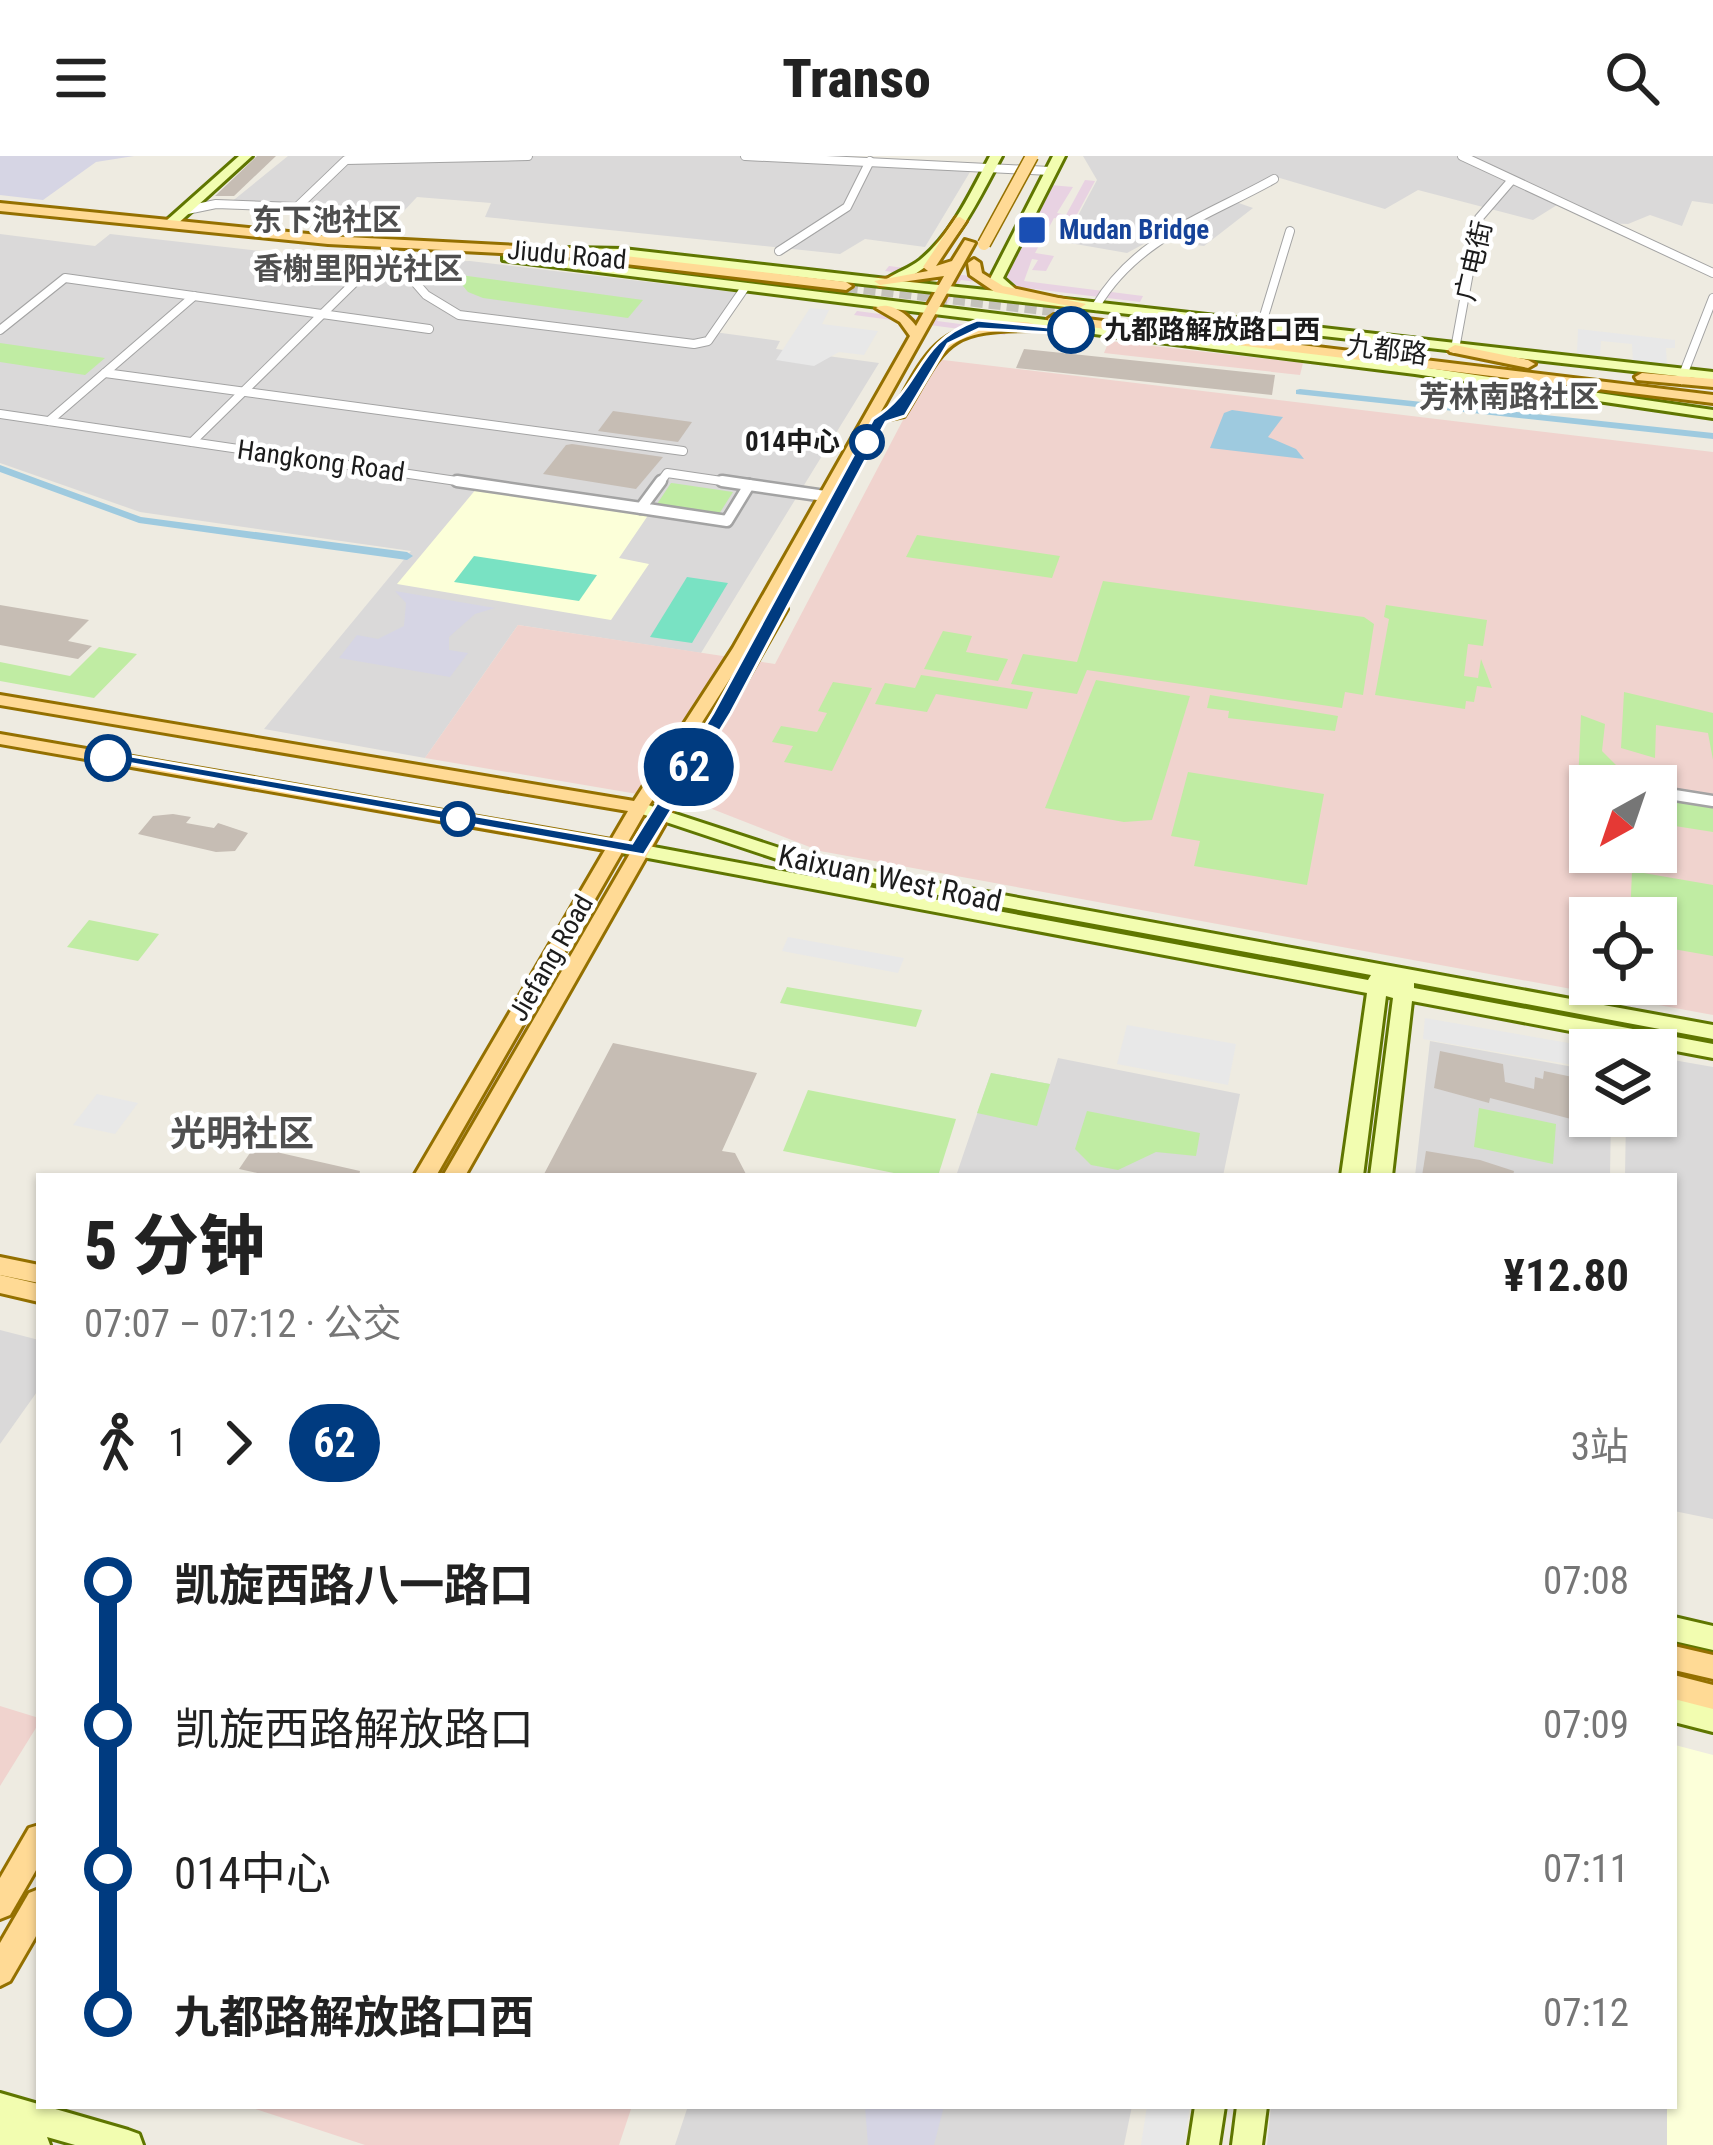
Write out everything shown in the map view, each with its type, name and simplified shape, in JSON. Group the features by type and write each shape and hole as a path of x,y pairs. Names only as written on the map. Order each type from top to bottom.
{"main road":[{"path":"170,224 246,156"},
{"path":"977,243 1017,156"},
{"path":"977,243 1032,156"},
{"path":"1016,293 997,285 1059,156"},
{"path":"957,264 940,271 929,267 994,161"},
{"name":"Jiudu Road","path":"0,210 328,240 557,252 843,290"},
{"name":"Jiudu Road","path":"0,210 843,290"},
{"path":"880,281 921,270 961,220"},
{"name":"Jiefang Road","path":"426,1173 627,848 661,812 722,713 934,314 974,262 977,243"},
{"name":"Jiefang Road","path":"949,289 957,264 977,243"},
{"path":"557,252 763,268 843,290"},
{"path":"506,257 744,290 843,290"},
{"path":"974,262 987,274 1003,266"},
{"path":"974,262 976,275 986,284 1088,305"},
{"path":"880,281 930,278 957,264"},
{"name":"九都路","path":"843,290 880,281 1682,378"},
{"name":"九都路","path":"843,290 882,308 1033,326 1054,319 1564,372 1713,395"},
{"path":"1054,319 1032,318 1033,310 1088,305"},
{"path":"882,308 904,319 915,334"},
{"name":"Jiefang Road","path":"456,1173 627,848 639,807 741,648 915,334 934,314"},
{"name":"九都路","path":"1054,319 1669,408 1713,395"},
{"name":"九都路","path":"1054,319 1502,374"},
{"path":"880,419 899,413 949,334 977,325 1033,326"},
{"path":"1455,349 1564,372 1682,378 1713,395"},
{"path":"1415,370 1713,395"},
{"path":"1502,374 1669,408"},
{"name":"Kaixuan West Road","path":"0,700 639,807 774,856 819,867 1378,982"},
{"name":"Kaixuan West Road","path":"0,739 1378,982 1713,1032"},
{"path":"1352,1173 1378,982"},
{"path":"1381,1173 1404,986"},
{"name":"Kaixuan West Road","path":"1404,986 1713,1051"},
{"path":"0,1266 36,1273"},
{"path":"0,1285 36,1292"},
{"path":"1677,1630 1713,1638"},
{"path":"1677,1655 1713,1654"},
{"path":"1677,1656 1713,1667"},
{"path":"1677,1688 1713,1697"},
{"path":"1677,1711 1713,1720"},
{"path":"0,1905 36,1843"},
{"path":"0,1971 36,1908"},
{"path":"0,2108 128,2145"},
{"path":"1204,2145 1210,2109"},
{"path":"1247,2145 1252,2109"},
{"path":"0,2134 35,2145"}],"street":[{"path":"187,210 216,204 297,207 346,160 528,156"},
{"path":"746,156 994,161 1051,171"},
{"path":"1462,156 1713,273"},
{"path":"763,268 847,207 870,161"},
{"path":"1088,305 1137,254 1274,179"},
{"name":"广电街","path":"1455,349 1479,218 1511,182"},
{"path":"1261,326 1290,231"},
{"path":"386,248 426,295 459,315 694,344 708,341 744,290"},
{"path":"0,330 65,278 429,329"},
{"path":"192,442 353,284"},
{"path":"49,421 194,296"},
{"path":"1682,378 1713,298"},
{"path":"105,373 683,451"},
{"name":"Hangkong Road","path":"0,414 727,521 750,484"},
{"path":"641,508 668,472 825,496"},
{"path":"1677,795 1713,801"}],"shaded area":[{"path":"0,156 134,156 96,162 43,200 0,195"},
{"path":"288,156 822,156 973,167 925,247 865,239 840,254 485,217 491,203 417,197 402,213 230,203"},
{"path":"1083,156 1713,156 1713,204 1692,201 1682,226 1650,215 1628,224 1602,223 1557,205 1533,220 1418,190 1385,209 1273,176 1233,201 1253,208 1204,246 1153,239 1127,253 1064,242 1097,180"},
{"path":"1085,180 1095,181 1074,220 1054,218 1035,253 1054,256 1046,271 1032,270 1038,260 1032,259 1024,281 1143,296 1140,302 961,280 937,321 1007,330 1005,335 854,315 857,311 925,320 949,279 885,271 889,266 987,278 1039,184 1073,187 1057,213 1066,215"},
{"path":"0,234 95,246 110,234 393,266 392,262 470,261 742,293 714,332 780,341 776,349 879,363 701,653 518,625 425,758 264,729 411,551 140,512 0,463"},
{"path":"810,308 829,310 822,324 878,331 864,355 839,352 814,366 776,360"},
{"path":"1578,329 1675,340 1675,348 1666,348 1667,366 1633,362 1632,344 1601,341 1600,356 1577,353"},
{"path":"1109,341 1303,363 1300,375 1104,353"},
{"path":"935,359 1713,452 1713,1015 1659,1005 1677,1005 1677,897 1569,897 1569,989 820,851 702,805 425,758 518,625 775,664"},
{"path":"477,488 649,514 619,558 649,564 611,620 397,584"},
{"path":"395,591 495,608 475,614 449,637 449,650 468,653 450,677 339,658 357,635 378,639 404,626 406,603"},
{"path":"788,937 904,958 898,973 782,951"},
{"path":"514,1008 558,1016 470,1173 415,1173"},
{"path":"1425,1018 1569,1043 1569,1064 1423,1039"},
{"path":"1127,1025 1236,1044 1228,1085 1117,1064"},
{"path":"1430,1041 1569,1066 1569,1137 1611,1137 1610,1173 1415,1173"},
{"path":"1058,1058 1240,1094 1224,1173 957,1173 991,1073 1050,1084"},
{"path":"1677,1061 1713,1067 1713,1519 1677,1512 1677,1173 1625,1173 1626,1137 1677,1137"},
{"path":"97,1094 138,1103 115,1134 73,1125"},
{"path":"0,1330 36,1339 36,1393 0,1444"},
{"path":"0,1706 36,1717 36,1728 0,1786"},
{"path":"1677,1746 1713,1755 1713,2145 1667,2145 1667,2109 1677,2109"},
{"path":"255,2109 631,2109 619,2145 365,2145"},
{"path":"687,2109 1131,2109 1124,2145 675,2145"},
{"path":"865,2109 943,2109 934,2145 868,2145"},
{"path":"1147,2109 1190,2109 1184,2145 1141,2145"},
{"path":"1271,2109 1670,2109 1670,2145 1267,2145"}],"green space":[{"path":"453,274 643,300 628,318 483,298 468,292"},
{"path":"0,343 105,358 85,375 0,362"},
{"path":"671,483 733,492 719,514 657,504"},
{"path":"917,535 1060,556 1052,578 906,557"},
{"path":"474,556 597,575 579,601 454,582"},
{"path":"687,577 728,583 692,643 650,637"},
{"path":"1103,581 1364,617 1374,624 1363,695 1345,692 1342,708 1087,670 1077,694 1011,684 1023,654 1077,662"},
{"path":"1386,605 1487,620 1483,646 1468,644 1464,676 1478,678 1481,659 1492,688 1477,686 1474,702 1466,701 1465,709 1375,695 1389,619 1384,617"},
{"path":"943,631 972,636 966,652 1008,659 998,681 924,669"},
{"path":"99,647 137,654 94,698 0,681 0,662 70,676"},
{"path":"921,675 1033,692 1027,709 936,694 927,712 875,704 885,683 915,688"},
{"path":"1096,680 1190,696 1152,820 1124,822 1045,808"},
{"path":"833,682 872,688 832,771 784,762 793,746 772,742 781,726 817,732 827,713 818,711"},
{"path":"1624,692 1713,713 1713,760 1708,733 1656,725 1655,758 1621,748"},
{"path":"1210,695 1338,716 1335,731 1228,718 1229,711 1207,708"},
{"path":"1581,715 1605,724 1602,751 1616,765 1579,765"},
{"path":"1188,772 1324,794 1307,885 1194,866 1200,841 1171,836"},
{"path":"1677,802 1713,807 1713,832 1677,826"},
{"path":"1632,873 1713,885 1713,956 1677,950 1677,897 1631,897"},
{"path":"89,920 159,934 138,961 67,947"},
{"path":"787,987 922,1010 916,1027 780,1003"},
{"path":"991,1073 1050,1084 1037,1126 977,1113"},
{"path":"808,1090 956,1119 939,1173 894,1173 783,1151"},
{"path":"1479,1108 1556,1124 1553,1164 1474,1147"},
{"path":"1087,1111 1200,1133 1196,1156 1156,1152 1118,1170 1091,1165 1075,1149"}],"water":[{"path":"1224,413 1283,417 1268,437 1296,449 1304,459 1210,448"}],"building":[{"path":"257,156 276,156 234,196 215,196"},
{"path":"1024,349 1275,375 1272,395 1016,368"},
{"path":"613,411 692,422 678,442 598,431"},
{"path":"566,445 663,457 636,489 543,474"},
{"path":"0,605 89,620 68,641 92,646 78,659 0,645"},
{"path":"153,816 191,817 186,823 214,828 218,823 248,833 235,851 216,852 138,834"},
{"path":"613,1043 757,1073 722,1151 735,1153 745,1173 545,1173"},
{"path":"1440,1051 1503,1064 1505,1082 1534,1089 1535,1077 1543,1079 1544,1071 1569,1076 1569,1118 1490,1098 1489,1103 1434,1088"},
{"path":"254,1147 360,1171 257,1173 239,1169"},
{"path":"1426,1151 1514,1171 1514,1173 1422,1173"}],"waterway":[{"path":"1300,392 1713,436"},
{"path":"0,468 139,520 407,556"}],"tunnel":[{"path":"846,286 1060,311"}],"bus line":[{"name":"62","path":"108,758 637,850 757,651 880,419 899,413 943,341 957,330 977,325 1071,330"}],"place":[{"name":"Mudan Bridge","path":"1032,230"},
{"name":"九都路解放路口西","path":"1071,330"},
{"name":"014中心","path":"867,442"}],"district":[{"name":"东下池社区","path":"327,219"},
{"name":"香榭里阳光社区","path":"358,268"},
{"name":"芳林南路社区","path":"1509,396"},
{"name":"光明社区","path":"242,1134"}]}
